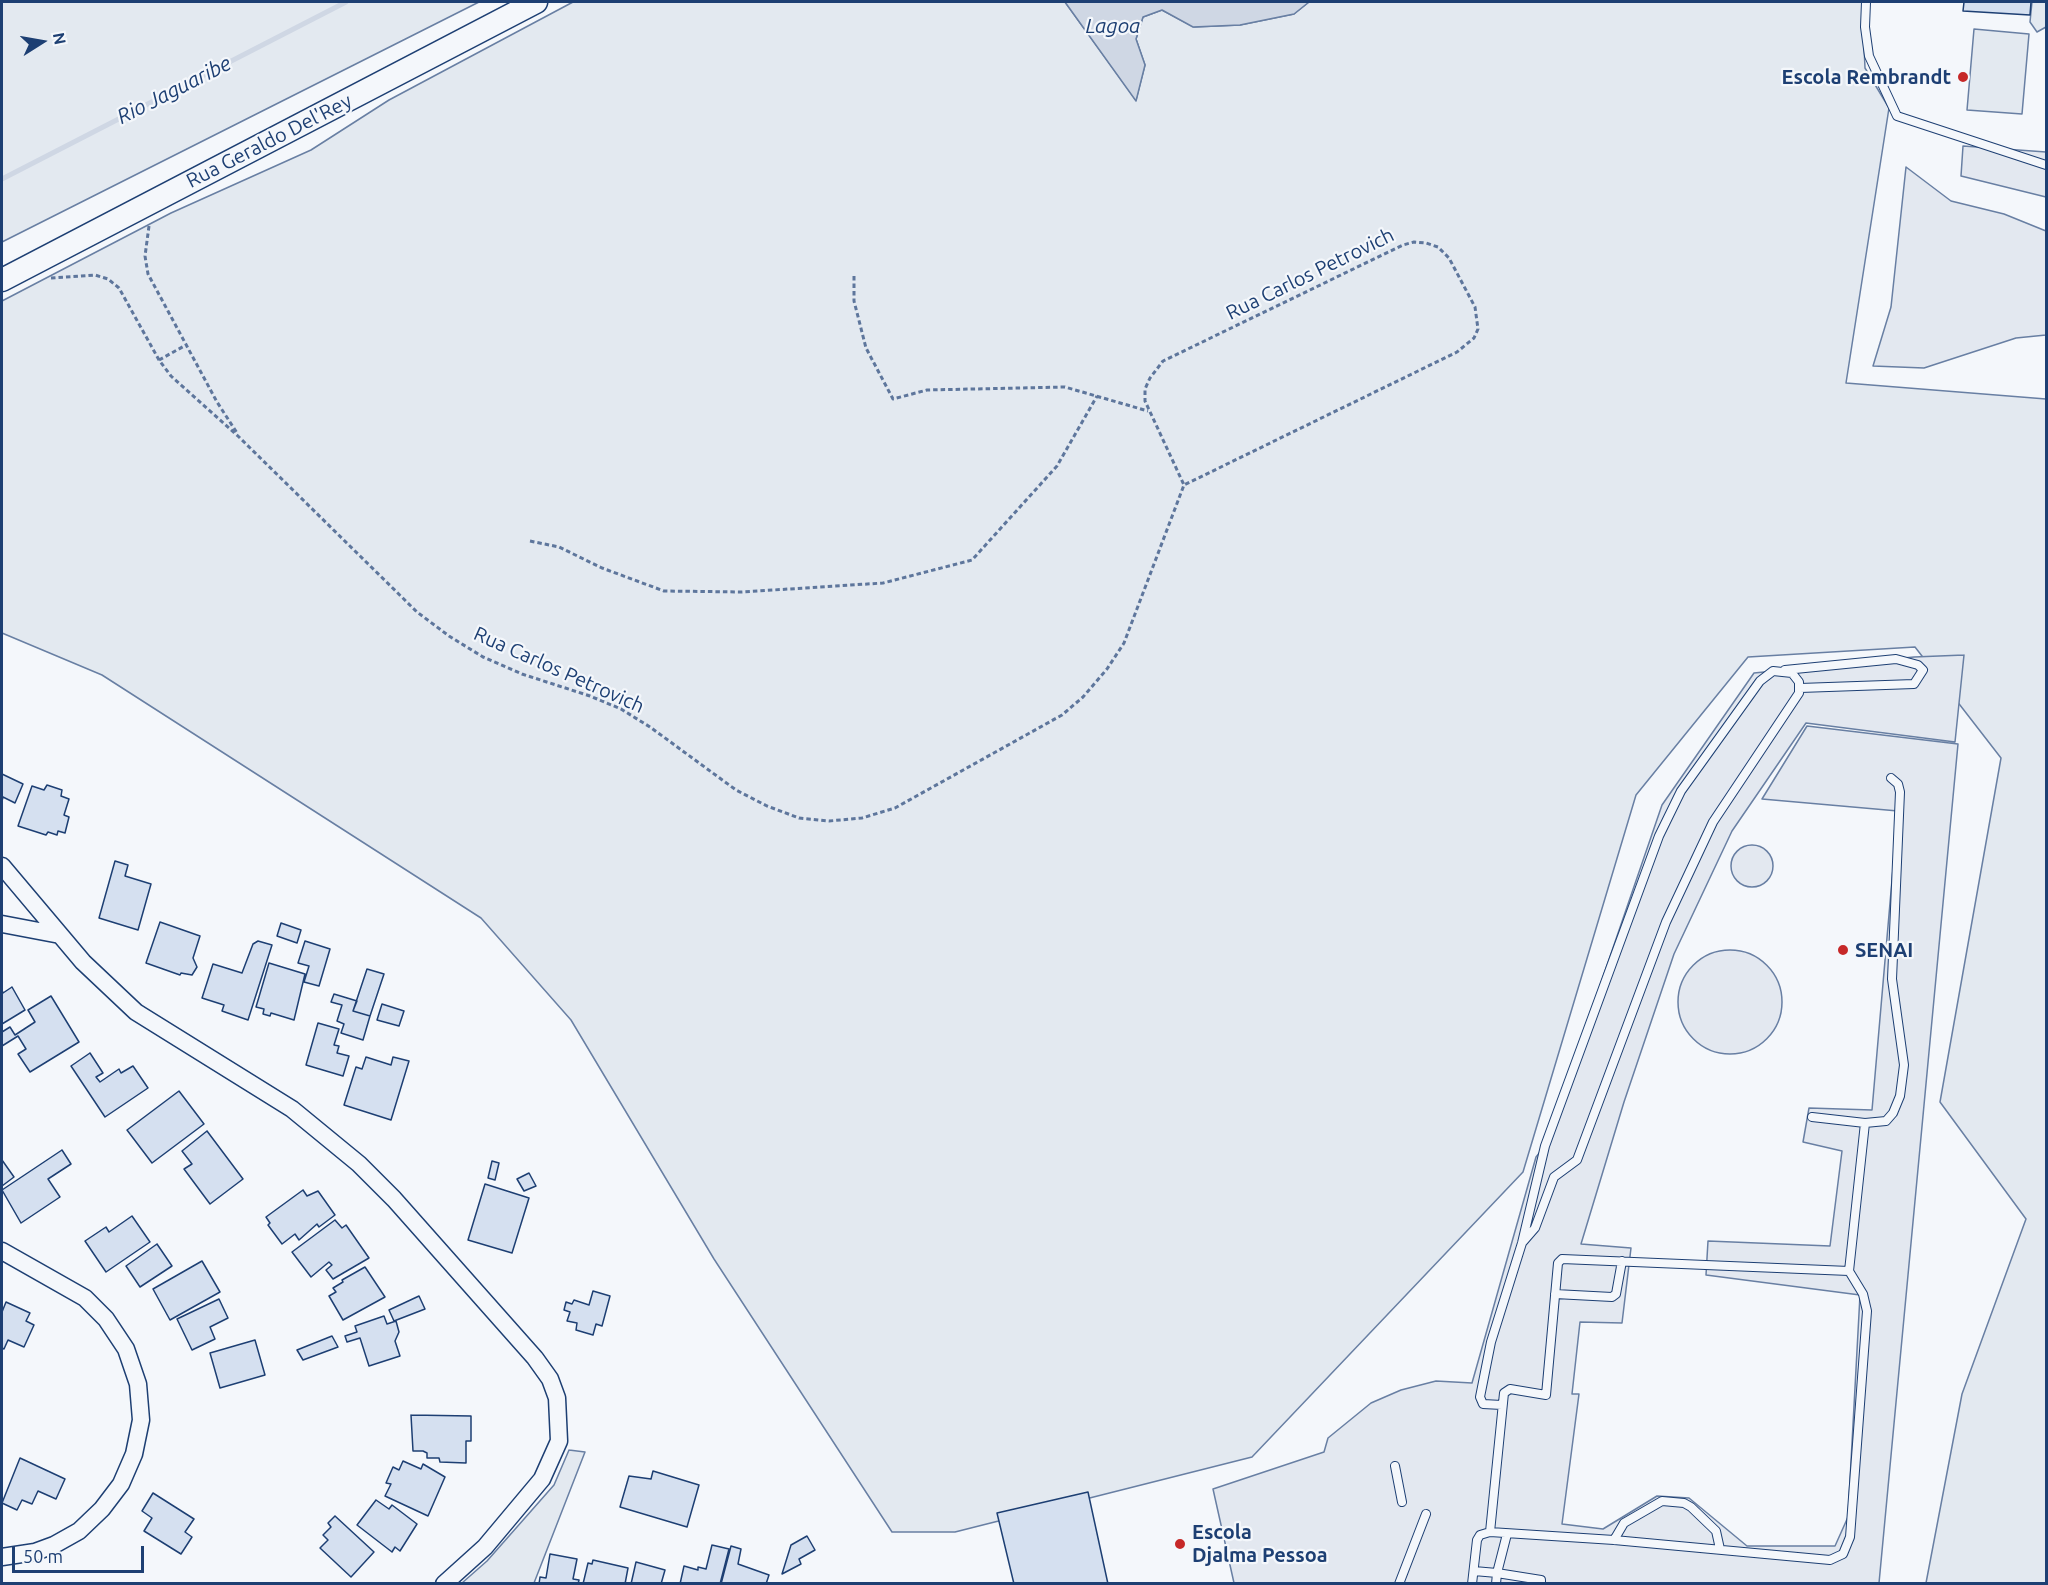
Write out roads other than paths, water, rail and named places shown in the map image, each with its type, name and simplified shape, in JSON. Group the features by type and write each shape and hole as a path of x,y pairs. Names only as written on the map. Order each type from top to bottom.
{"main road":[{"name":"Rua Geraldo Del'Rey","path":"2,280 536,2"}],"street":[{"path":"2,866 109,989 136,1012 292,1109 359,1164 394,1199 535,1358 550,1378 557,1398 560,1422 559,1441 551,1462 542,1479 492,1539 444,1584"},
{"path":"2,924 60,935"},
{"path":"2,1251 85,1298 106,1319 126,1349 138,1384 141,1420 134,1454 121,1484 102,1509 79,1531 54,1545 35,1552 2,1557"}],"lane":[{"path":"1866,2 1865,27 1869,56 1897,116 2046,165"},
{"path":"1502,1405 1483,1404 1480,1397 1491,1342 1522,1243 1545,1146 1659,836 1681,791 1760,681 1773,671 1896,659 1917,665 1923,670 1914,684 1800,688"},
{"path":"1522,1243 1535,1228 1554,1177 1571,1166 1581,1153 1649,965 1713,822 1800,688 1797,677 1773,671"},
{"path":"1812,1117 1865,1124 1886,1121 1893,1113 1900,1096 1904,1065 1892,979 1900,792 1898,784 1891,778"},
{"path":"1472,1584 1477,1540 1480,1535 1490,1532 1614,1540 1830,1560 1843,1554 1847,1546 1867,1311 1863,1294 1850,1271 1865,1124"},
{"path":"1490,1532 1504,1393 1510,1389 1546,1395 1558,1263 1562,1259 1850,1271"},
{"path":"1555,1294 1612,1297 1616,1294 1622,1261"},
{"path":"1395,1466 1402,1502"},
{"path":"1614,1540 1623,1523 1662,1501 1684,1503 1716,1531 1720,1550"},
{"path":"1390,1584 1400,1583 1426,1514"},
{"path":"1496,1584 1507,1534"},
{"path":"1474,1571 1541,1580 1541,1584"}],"water":[{"name":"Lagoa","path":"1065,2 1309,2 1294,14 1240,25 1193,27 1162,10 1143,17 1136,39 1145,65 1136,101"}],"waterway":[{"name":"Rio Jaguaribe","path":"2,179 346,2"}],"place":[{"name":"Escola Rembrandt","path":"1963,77"},
{"name":"SENAI","path":"1843,950"},
{"name":"Escola Djalma Pessoa","path":"1180,1544"}]}
